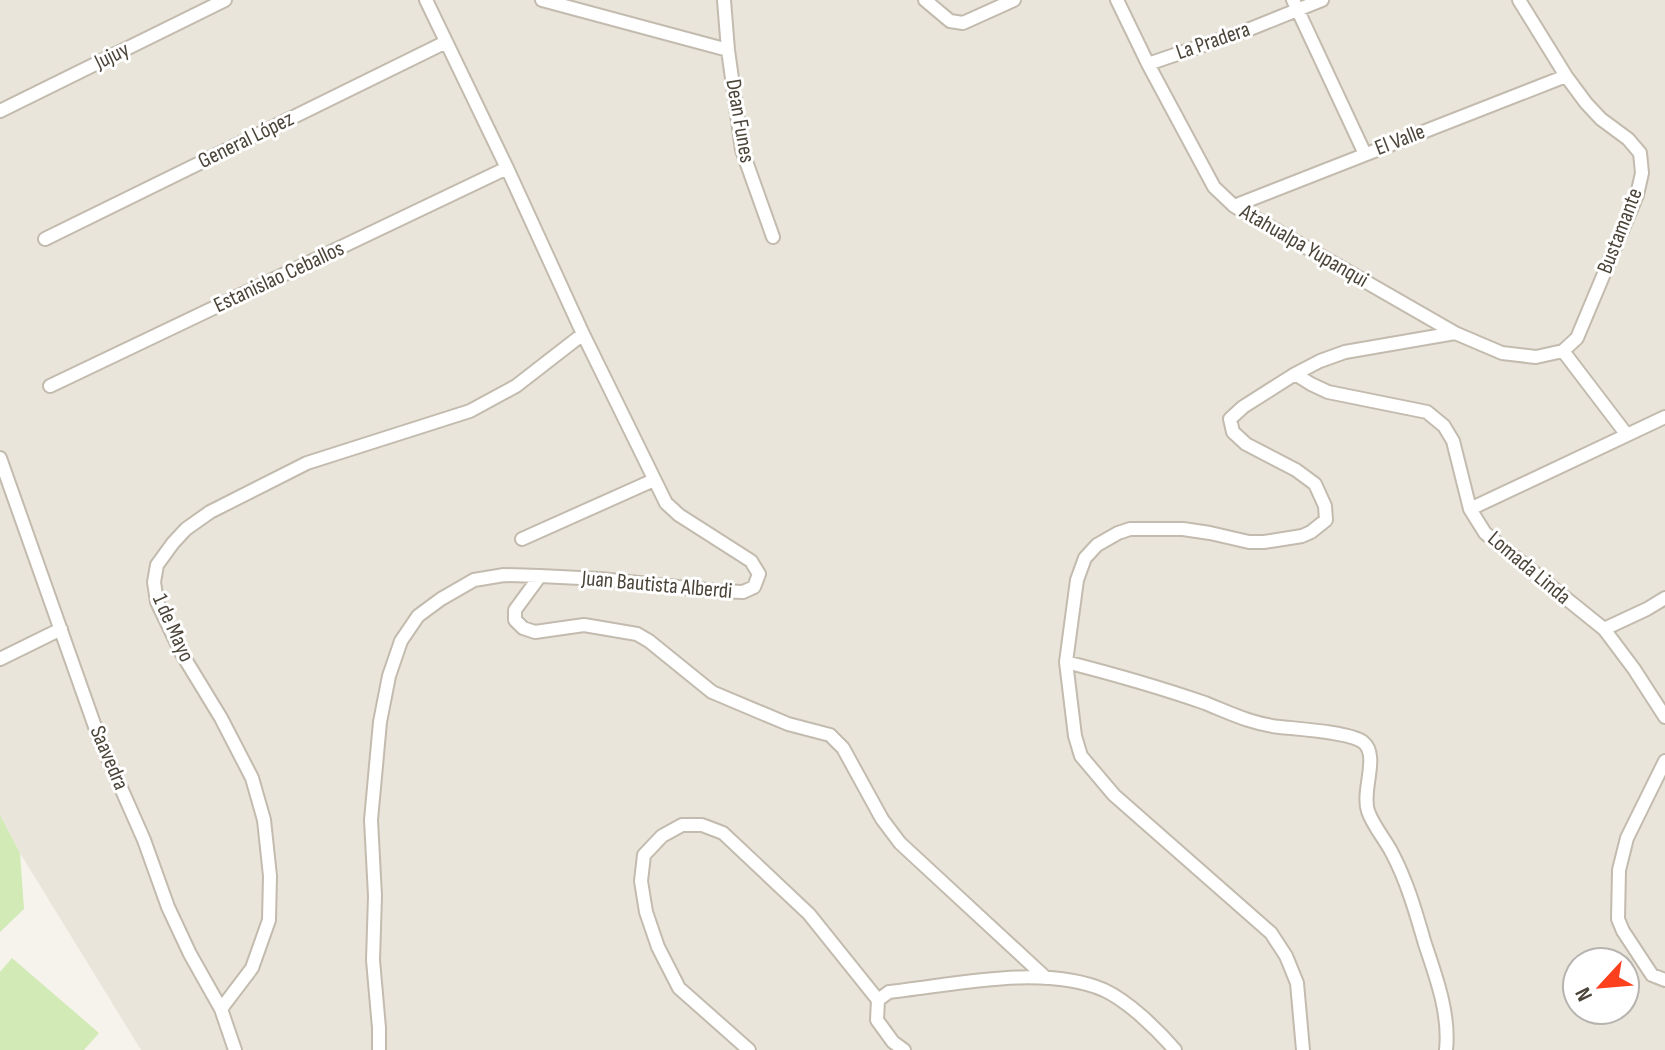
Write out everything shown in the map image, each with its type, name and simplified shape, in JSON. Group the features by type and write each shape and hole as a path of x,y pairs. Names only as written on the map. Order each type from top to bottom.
{"street":[{"name":"Jujuy","path":"0,111 225,0"},
{"name":"Juan Bautista Alberdi","path":"379,1050 373,960 375,896 371,820 380,722 389,676 401,641 418,616 474,580 504,575 743,592 754,587 759,574 751,561 679,515 666,503 426,0"},
{"path":"542,0 728,50"},
{"name":"Dean Funes","path":"724,0 742,150 773,237"},
{"path":"925,0 950,21 963,23 1014,0"},
{"name":"Atahualpa Yupanqui","path":"1117,0 1214,187 1234,206 1455,333 1502,353 1536,357 1563,351"},
{"name":"La Pradera","path":"1148,64 1245,31 1295,4 1322,0"},
{"name":"Bustamante","path":"1519,0 1566,76 1601,119 1628,139 1640,153 1642,173 1637,195 1577,338 1563,351"},
{"path":"1295,4 1365,154"},
{"name":"General López","path":"45,239 446,42"},
{"name":"El Valle","path":"1234,206 1566,76"},
{"name":"Estanislao Ceballos","path":"50,386 507,168"},
{"path":"1303,1050 1297,983 1286,956 1271,933 1114,795 1081,756 1075,736 1066,662 1077,580 1085,558 1097,545 1130,529 1183,529 1249,542 1302,536 1311,532 1326,520 1325,506 1315,484 1296,470 1246,444 1233,432 1230,419 1243,407 1320,361 1345,352 1455,333"},
{"name":"1 de Mayo","path":"221,1009 252,968 269,920 270,876 264,820 252,778 221,718 182,654 157,602 154,582 157,565 186,529 210,512 307,463 470,411 516,386 583,334"},
{"path":"1563,351 1627,435"},
{"name":"Lomada Linda","path":"1295,374 1328,392 1427,412 1444,426 1453,441 1470,509 1485,533 1604,629 1665,717"},
{"path":"1470,509 1665,417"},
{"name":"Saavedra","path":"0,458 99,738 144,840 168,907 221,1009 235,1050"},
{"path":"522,539 654,480"},
{"path":"540,576 515,610 515,620 523,628 535,632 584,625 637,634 712,692 788,724 830,735 843,748 882,819 900,843 1046,978"},
{"path":"1604,629 1665,598"},
{"path":"0,659 61,629"},
{"path":"1066,662 1126,678 1244,720 1356,738 1365,744 1371,756 1365,801 1369,815 1393,854 1413,901 1440,992 1446,1050"},
{"path":"1665,761 1627,838 1619,870 1618,919 1652,975 1665,980"},
{"path":"749,1050 679,988 658,947 646,912 641,881 644,855 662,836 682,825 702,825 723,833 809,914 878,1000 877,1020 895,1047"},
{"path":"878,1000 889,992 989,981 1036,977 1076,982 1105,991 1126,1004 1175,1050"}],"shaded area":[{"path":"0,0 1665,0 1665,1050 141,1050 20,853 0,815"}],"green space":[{"path":"0,815 20,853 24,909 0,932"},
{"path":"12,958 99,1033 84,1050 0,1050 0,972"}]}
